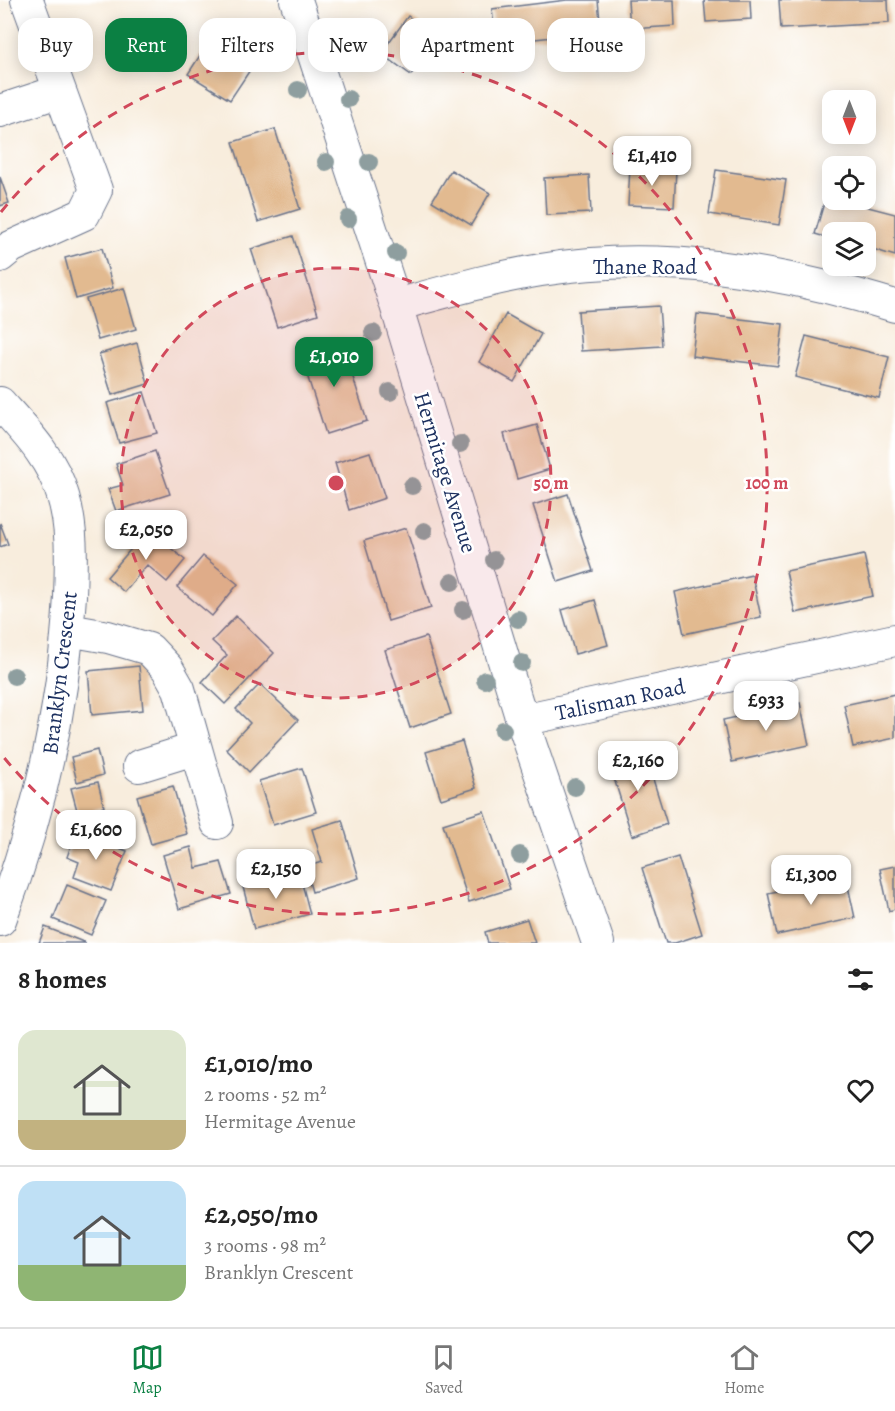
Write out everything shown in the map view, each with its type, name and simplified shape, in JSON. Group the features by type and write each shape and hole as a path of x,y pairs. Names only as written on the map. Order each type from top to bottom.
{"street":[{"path":"0,256 11,247 84,214 96,190 27,0"},
{"name":"Hermitage Avenue","path":"296,0 396,305 522,720 598,943"},
{"path":"0,111 60,91"},
{"name":"Thane Road","path":"396,305 490,280 543,269 645,261 726,267 796,281 895,306"},
{"name":"Branklyn Crescent","path":"0,403 44,452 64,497 72,558 68,630 49,763 25,855 0,920"},
{"path":"68,630 108,637 149,649 167,668 179,689 194,749 217,823"},
{"name":"Talisman Road","path":"522,720 895,640"},
{"path":"138,766 194,749"}],"building":[{"path":"567,0 598,0 600,18 547,18 547,38 535,39 535,18 493,18 492,9"},
{"path":"628,0 674,0 675,26 645,28 645,18 629,18"},
{"path":"704,0 750,0 751,19 706,22"},
{"path":"779,0 888,0 889,23 781,29"},
{"path":"400,27 400,67 388,58 388,43"},
{"path":"199,57 199,72 249,72 230,100 188,74"},
{"path":"275,129 300,209 258,222 233,142"},
{"path":"630,167 676,170 674,207 628,205"},
{"path":"451,170 490,193 471,225 432,201"},
{"path":"716,170 786,180 779,225 709,214"},
{"path":"589,175 591,213 546,215 544,178"},
{"path":"0,177 9,203 0,206"},
{"path":"876,209 895,214 895,256 876,250 876,222 822,222 822,236 815,234 822,210"},
{"path":"293,236 318,314 277,327 251,249"},
{"path":"102,248 113,288 76,299 65,258"},
{"path":"124,288 136,329 98,340 86,299"},
{"path":"659,306 662,346 581,351 578,311"},
{"path":"506,314 541,334 514,382 479,362"},
{"path":"697,314 783,324 778,366 692,356"},
{"path":"806,336 889,357 879,398 795,377"},
{"path":"137,343 148,384 112,395 99,354"},
{"path":"342,343 367,421 326,434 301,356"},
{"path":"144,392 157,433 119,443 107,403"},
{"path":"537,425 550,469 517,479 504,434"},
{"path":"155,451 170,494 116,511 108,489 123,485 116,464"},
{"path":"370,452 385,498 349,510 335,463"},
{"path":"568,494 593,571 558,582 533,505"},
{"path":"0,523 8,544 0,547"},
{"path":"406,528 431,608 388,621 364,541"},
{"path":"148,529 185,560 167,582 147,565 124,592 107,577"},
{"path":"864,555 873,596 795,613 786,571"},
{"path":"203,556 238,584 212,616 177,587"},
{"path":"752,575 761,617 684,634 675,592"},
{"path":"595,600 608,645 575,654 562,610"},
{"path":"236,616 274,653 225,704 202,682 227,655 212,641"},
{"path":"426,637 451,714 410,728 385,650"},
{"path":"139,666 143,710 92,715 88,671"},
{"path":"260,684 298,720 249,772 226,749 250,723 236,709"},
{"path":"895,694 895,738 853,747 844,705"},
{"path":"800,703 809,745 732,762 723,720"},
{"path":"462,741 476,788 441,799 426,752"},
{"path":"643,747 667,824 632,836 608,759"},
{"path":"97,750 103,775 77,782 71,757"},
{"path":"302,768 316,812 273,825 259,781"},
{"path":"98,782 104,807 78,814 71,788"},
{"path":"173,786 187,834 151,844 137,796"},
{"path":"484,811 510,889 469,902 443,824"},
{"path":"342,820 359,878 312,892 305,867 322,862 312,829"},
{"path":"76,831 127,851 111,891 74,877 79,862 67,857"},
{"path":"191,847 196,868 221,862 231,894 179,909 163,855"},
{"path":"678,857 702,934 675,943 666,943 642,868"},
{"path":"895,866 895,909 889,911 880,869"},
{"path":"299,872 310,914 254,929 243,887"},
{"path":"846,877 855,918 777,935 768,893"},
{"path":"67,885 106,901 91,935 53,919"},
{"path":"527,919 535,943 488,943 485,932"},
{"path":"45,927 86,943 39,943"}]}
